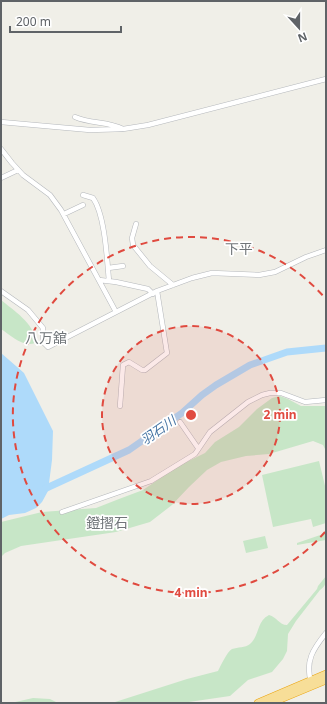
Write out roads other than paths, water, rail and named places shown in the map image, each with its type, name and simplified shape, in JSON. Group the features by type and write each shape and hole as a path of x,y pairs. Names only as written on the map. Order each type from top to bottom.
{"highway":[{"path":"271,703 326,674"},
{"path":"258,703 311,683 326,680"}],"street":[{"path":"1,122 104,130 123,129 148,125 326,79"},
{"path":"75,117 88,121 115,125 123,129"},
{"path":"1,149 18,170 50,195 64,214 116,312"},
{"path":"1,178 18,170"},
{"path":"83,195 93,198 96,202 103,225 109,281"},
{"path":"64,214 83,205"},
{"path":"136,224 132,238 133,245 150,266 173,285"},
{"path":"1,291 28,310 43,328 43,342 47,347 51,347 155,292 192,278 212,273 259,275 275,272 306,257 326,250"},
{"path":"108,268 123,266"},
{"path":"99,280 148,289 155,292"},
{"path":"120,406 123,365 129,362 142,370 145,370 167,353 155,292"},
{"path":"62,512 151,481 194,454 210,432 248,402 265,394 281,393 305,402 326,400"},
{"path":"180,422 198,448"},
{"path":"311,683 309,668 312,652 326,633"}],"water":[{"path":"1,353 24,373 53,431 52,460 48,491 42,502 36,508 25,513 9,515 1,519"}],"waterway":[{"name":"羽石川","path":"40,491 129,450 182,413 216,385 250,365 287,352 326,348"}],"district":[{"name":"下平","path":"239,249"},
{"name":"八万舘","path":"46,338"},
{"name":"鐙摺石","path":"107,523"}]}
